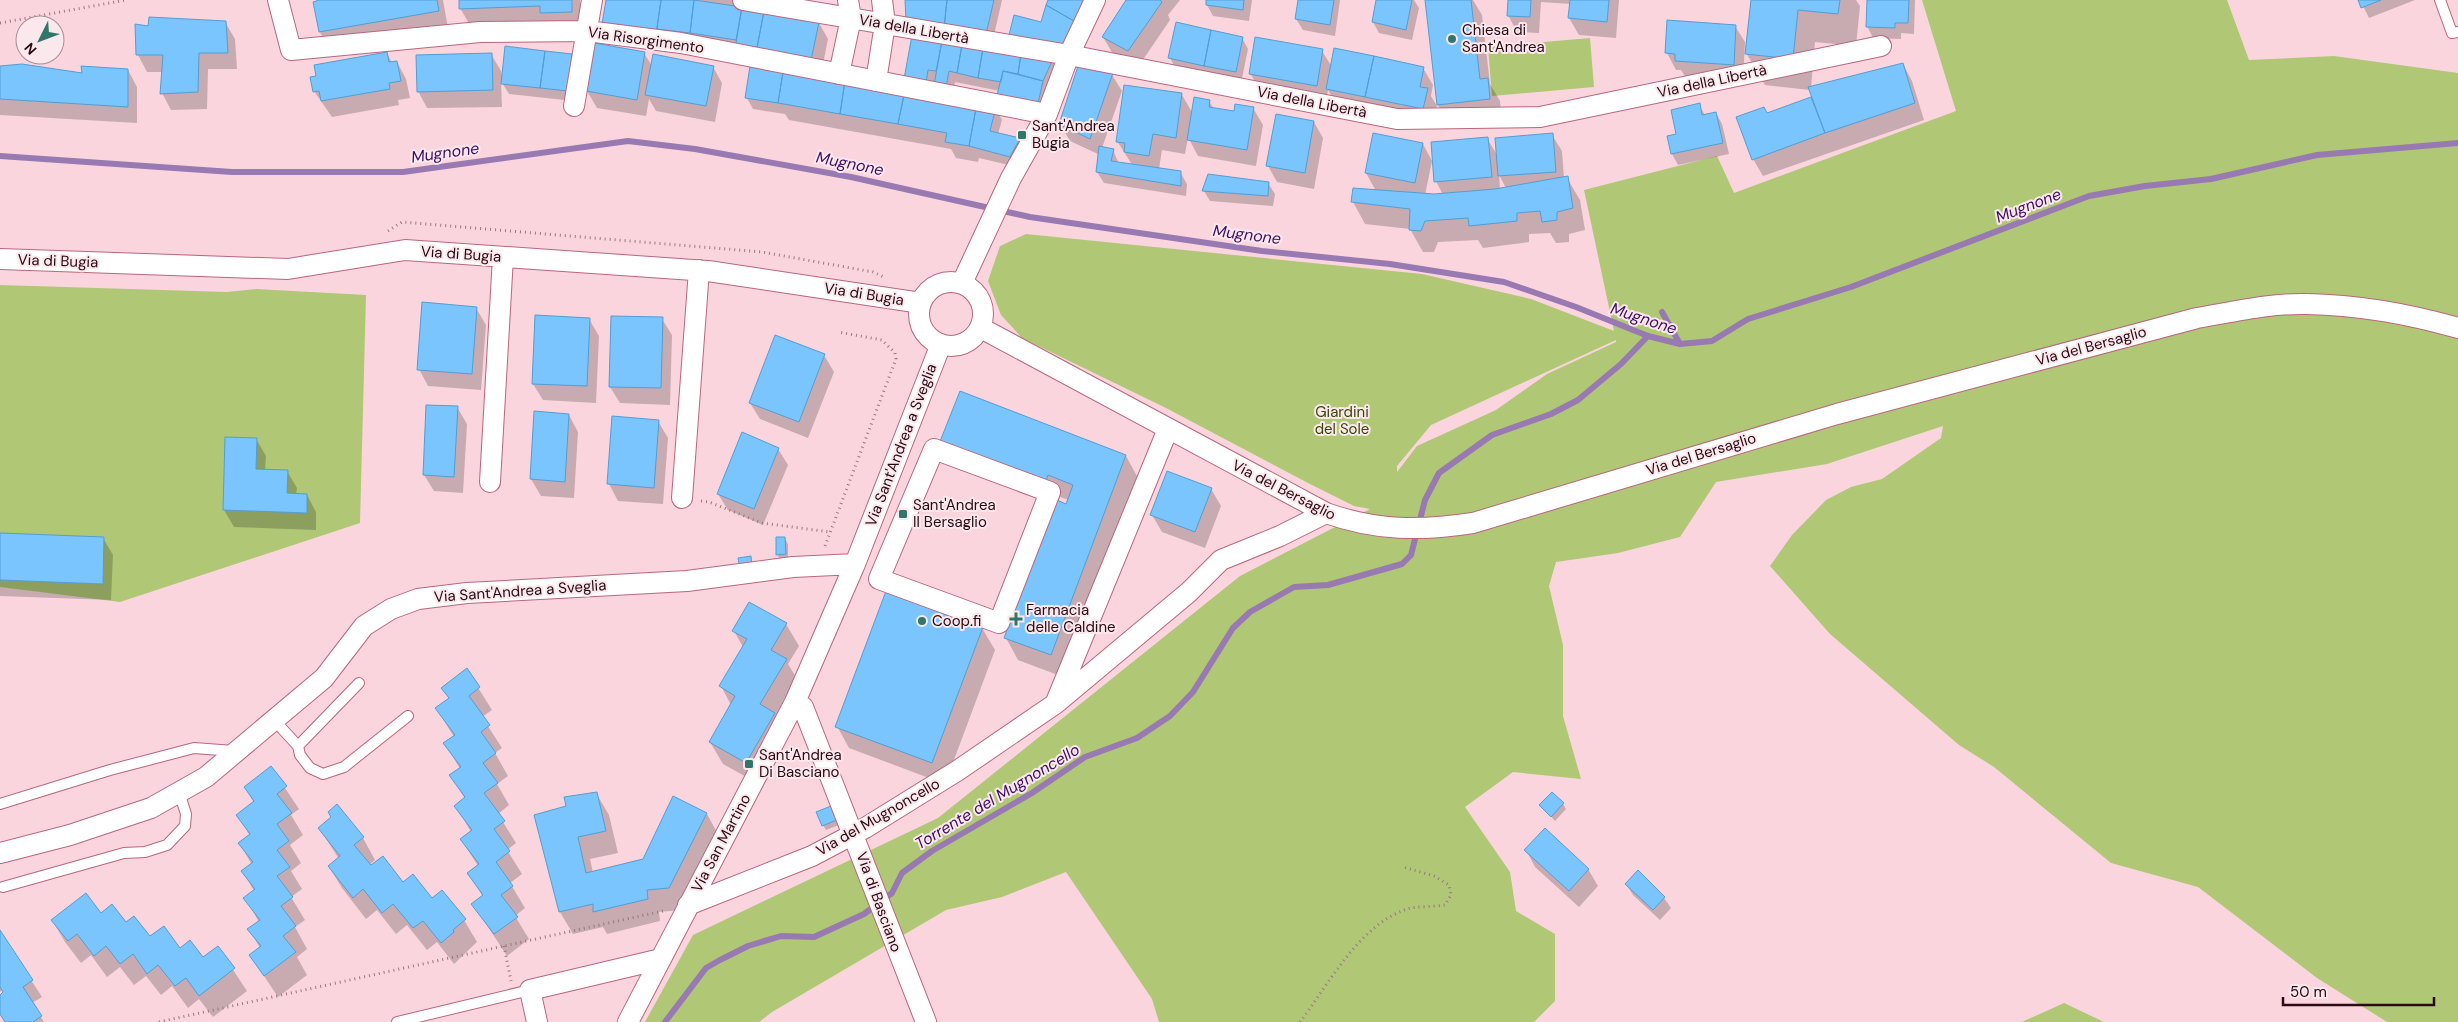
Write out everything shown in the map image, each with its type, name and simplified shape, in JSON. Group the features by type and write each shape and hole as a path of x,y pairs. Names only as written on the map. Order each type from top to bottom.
{"street":[{"name":"Via Risorgimento","path":"278,0 291,50 480,32 587,31 681,43 1046,114"},
{"path":"574,106 592,0"},
{"name":"Via della Libertà","path":"744,0 849,9 885,24 1070,55 1397,119 1540,117 1881,46"},
{"path":"876,81 885,24 882,0"},
{"path":"962,283 1011,178 1046,114 1095,0"},
{"path":"839,74 849,9"},
{"name":"Via di Bugia","path":"0,258 288,269 405,250 699,270 921,303"},
{"path":"490,482 503,256"},
{"path":"682,498 699,270"},
{"path":"921,303 936,286 946,282 962,283 971,289 982,304 984,315 981,328"},
{"name":"Via Sant'Andrea a Sveglia","path":"921,303 920,321 931,339 941,344 951,346 966,342 981,328"},
{"name":"Via del Bersaglio","path":"981,328 1326,513 1352,522 1429,530 1473,523 1847,411 2197,318 2256,308 2305,304 2379,309 2458,328"},
{"name":"Via Sant'Andrea a Sveglia","path":"0,853 70,835 151,808 206,777 324,678 364,626 391,609 418,598 467,593 687,581 818,566 856,564 941,344"},
{"path":"1055,704 1168,429"},
{"path":"934,449 1050,492 999,623 879,579 934,449"},
{"name":"Via del Mugnoncello","path":"688,905 812,856 854,834 957,771 1055,704 1189,592 1221,560 1280,536 1326,513"},
{"name":"Via San Martino","path":"628,1022 796,702 856,564"},
{"name":"Via di Basciano","path":"796,702 803,707 854,834 889,932 926,1022"},
{"path":"536,1022 522,992 661,959"}],"lane":[{"path":"2440,0 2452,33 2458,32"},
{"path":"298,746 359,683"},
{"path":"275,721 298,746 300,755 310,768 323,774 344,767 408,716"},
{"path":"0,804 110,770 194,748 238,752"},
{"path":"3,887 124,853 145,852 167,845 185,826 186,814 179,792"},
{"path":"397,1022 522,992"}],"path":[{"path":"0,22 126,0"},
{"path":"818,566 896,359 895,353 882,340 838,332"},
{"path":"682,498 709,502 762,523 830,532"},
{"path":"1300,1022 1364,936 1408,908 1428,908 1445,905 1451,895 1449,885 1434,876 1403,867"},
{"path":"159,1022 688,905"},
{"path":"504,946 522,992"}],"green space":[{"name":"Giardini del Sole","path":"1922,0 2227,0 2249,60 2334,56 2458,73 2458,1022 2387,1022 2317,978 2198,887 2111,863 1994,767 1959,745 1830,634 1770,566 1792,535 1826,500 1851,487 1882,479 1941,438 1943,426 1827,464 1716,482 1680,537 1618,553 1556,562 1549,586 1563,645 1563,716 1581,779 1513,772 1465,807 1510,872 1516,911 1555,934 1555,1001 1534,1022 1159,1022 1152,999 1066,872 1002,897 946,910 772,1012 759,1022 645,1022 693,935 938,818 1240,576 1370,509 1354,506 1166,408 1022,338 1001,315 988,281 1000,246 1026,234 1422,274 1531,299 1614,331 1584,190 1717,156 1734,193 1956,111","holes":["1616,340 1616,342 1547,374 1496,410 1417,446 1397,472 1397,466 1431,425"]},
{"path":"1590,38 1594,87 1492,96 1488,47"},
{"path":"0,285 227,292 256,289 366,295 360,523 120,602 0,587"},
{"path":"2064,1003 2104,1022 2022,1022"}],"building":[{"path":"319,0 437,0 439,11 319,32 313,2"},
{"path":"459,0 572,0 572,12 540,13 540,6 459,9"},
{"path":"606,0 661,0 656,34 602,24"},
{"path":"661,0 694,0 690,33 657,29"},
{"path":"694,0 742,7 736,40 690,33"},
{"path":"905,0 947,0 944,28 906,21"},
{"path":"947,0 994,0 986,34 944,28"},
{"path":"1048,0 1085,0 1074,21 1046,5"},
{"path":"1126,0 1160,0 1162,2 1128,51 1102,37"},
{"path":"1206,0 1244,0 1243,10 1206,5"},
{"path":"1298,0 1334,0 1330,25 1295,19"},
{"path":"1376,0 1412,0 1406,30 1372,22"},
{"name":"Chiesa di Sant'Andrea","path":"1425,0 1471,0 1480,79 1488,78 1490,99 1437,105"},
{"path":"1508,0 1531,0 1530,17 1507,16"},
{"path":"1570,0 1609,0 1607,22 1568,18"},
{"path":"1751,0 1840,0 1838,14 1798,10 1793,59 1745,54"},
{"path":"1867,0 1909,0 1908,23 1895,23 1895,28 1866,27"},
{"path":"2358,0 2381,0 2361,8"},
{"path":"1046,5 1074,21 1062,48 1008,39 1014,15 1041,22"},
{"path":"742,7 764,11 756,53 735,49"},
{"path":"764,11 819,22 810,65 756,53"},
{"path":"149,17 226,21 228,53 199,53 198,92 160,94 163,55 136,55 135,24 148,26"},
{"path":"1667,20 1736,25 1734,65 1675,61 1675,54 1665,53"},
{"path":"1176,22 1211,30 1204,66 1168,58"},
{"path":"1211,30 1243,37 1236,72 1204,66"},
{"path":"912,35 942,41 936,71 928,70 926,83 904,79"},
{"path":"1255,37 1323,49 1317,86 1249,74"},
{"path":"942,41 962,45 957,73 949,71 946,87 934,85"},
{"path":"594,43 645,52 637,100 586,91"},
{"path":"962,45 983,48 978,78 957,73"},
{"path":"505,46 545,51 540,88 501,84"},
{"path":"983,48 1021,54 1018,74 1003,71 1001,82 978,78"},
{"path":"1334,48 1374,56 1365,97 1326,89"},
{"path":"545,51 572,54 568,91 540,88"},
{"path":"387,52 389,62 397,61 401,81 389,83 390,89 321,101 319,91 313,92 310,77 316,76 314,65"},
{"path":"492,53 493,90 417,92 416,55"},
{"path":"653,54 714,66 706,106 645,95"},
{"path":"1021,54 1053,59 1043,81 1018,74"},
{"path":"1374,56 1424,67 1420,87 1428,88 1423,109 1365,97"},
{"path":"1903,63 1915,103 1825,133 1808,87"},
{"path":"29,65 82,73 81,66 128,69 128,107 0,99 0,66"},
{"path":"750,66 783,72 778,103 745,98"},
{"path":"1078,66 1113,73 1090,139 1059,124"},
{"path":"1003,71 1043,81 1037,108 996,99"},
{"path":"783,72 845,81 840,114 778,103"},
{"path":"845,81 905,90 898,124 840,114"},
{"path":"1124,85 1182,93 1176,138 1153,134 1149,156 1124,152 1125,143 1116,142"},
{"path":"905,90 977,103 969,146 945,142 947,133 898,124"},
{"path":"1194,97 1210,100 1209,107 1234,111 1235,104 1254,107 1247,150 1187,140"},
{"path":"1811,97 1825,133 1752,160 1736,117 1764,107 1767,113"},
{"path":"977,103 996,107 990,131 1020,138 1010,157 969,146"},
{"path":"1700,103 1702,115 1716,112 1723,143 1671,154 1667,136 1676,134 1671,110"},
{"path":"1276,114 1314,121 1305,173 1266,166"},
{"path":"1373,133 1423,143 1415,183 1365,173"},
{"path":"1553,133 1556,172 1498,176 1495,138"},
{"path":"1488,137 1492,177 1434,182 1431,142"},
{"path":"1099,146 1114,149 1111,161 1181,171 1181,186 1096,172"},
{"path":"1208,174 1269,182 1268,196 1202,191"},
{"path":"1568,176 1573,208 1557,212 1557,220 1542,222 1540,211 1517,213 1517,221 1469,226 1468,218 1425,221 1421,231 1409,230 1410,209 1351,202 1353,188 1434,194 1495,189"},
{"path":"422,302 477,307 472,374 417,370"},
{"path":"535,315 590,318 587,386 532,384"},
{"path":"611,316 663,317 661,388 609,387"},
{"path":"775,335 825,354 799,422 749,403"},
{"path":"960,391 1126,455 1051,655 1004,638 1057,500 1066,504 1073,485 1048,475 1045,484 939,444"},
{"path":"426,405 458,406 454,477 423,475"},
{"path":"534,411 569,414 565,482 530,479"},
{"path":"612,416 659,420 654,488 607,484"},
{"path":"742,432 779,448 754,509 717,494"},
{"path":"225,437 257,438 256,469 288,470 287,493 307,494 307,513 223,510"},
{"path":"1167,471 1212,488 1195,532 1150,515"},
{"path":"0,533 104,537 103,584 0,580"},
{"path":"776,537 785,537 786,554 776,555"},
{"path":"751,556 752,567 740,569 738,558"},
{"path":"886,591 983,627 932,763 835,727"},
{"path":"749,602 787,623 771,650 787,659 760,704 775,713 746,763 709,742 735,696 719,686 747,639 732,631"},
{"path":"467,668 480,687 469,696 490,725 481,732 496,753 483,763 498,783 484,793 505,821 494,829 510,851 496,862 513,886 501,895 518,917 494,934 471,904 483,895 467,873 479,864 460,839 472,830 454,806 465,797 449,775 461,767 443,743 455,735 435,708 449,698 441,688"},
{"path":"271,766 287,786 277,794 292,813 277,824 289,841 277,850 290,867 277,876 293,897 281,906 296,926 283,936 296,952 264,976 249,955 261,946 247,929 260,920 243,898 255,889 241,871 253,862 238,843 250,834 236,815 254,801 244,787"},
{"path":"597,792 606,831 578,837 586,873 643,859 673,796 707,813 669,888 647,890 648,899 593,912 593,904 559,912 534,815 566,806 564,797"},
{"path":"1552,792 1564,803 1551,817 1539,805"},
{"path":"337,804 364,837 354,845 371,865 383,856 403,882 413,874 432,898 442,890 466,919 441,943 423,921 413,928 393,904 382,913 363,889 353,898 328,866 340,856 318,828 331,817 328,812"},
{"path":"831,806 837,820 822,826 816,812"},
{"path":"1545,828 1589,869 1569,891 1524,850"},
{"path":"1638,870 1665,897 1653,910 1625,884"},
{"path":"86,893 101,913 112,904 126,922 134,916 150,936 164,926 180,948 190,940 203,957 218,946 235,968 199,996 186,978 175,986 158,965 147,974 133,954 120,964 106,946 94,956 77,934 68,941 51,920"},
{"path":"0,930 33,980 23,987 42,1016 33,1022 5,1022 0,1014 0,995 3,992 0,987"}],"waterway":[{"name":"Mugnone","path":"0,156 232,172 403,172 628,141 695,149 851,177 1030,217 1262,251 1390,264 1504,282 1576,307 1648,336 1680,344 1712,341 1748,319 1851,287 2089,196 2145,186 2211,179 2317,155 2458,143"},
{"path":"1662,312 1680,344"},
{"name":"Torrente del Mugnoncello","path":"665,1022 706,968 748,946 781,936 814,937 864,914 892,893 902,873 932,851 1032,793 1085,757 1137,738 1170,716 1193,692 1233,628 1250,612 1294,587 1328,585 1402,564 1411,555 1425,500 1439,473 1492,435 1551,414 1578,400 1621,364 1648,336"}],"place":[{"name":"Chiesa di Sant'Andrea","path":"1452,39"},
{"name":"Sant'Andrea Bugia","path":"1022,135"},
{"name":"Sant'Andrea Il Bersaglio","path":"903,514"},
{"name":"Farmacia delle Caldine","path":"1016,619"},
{"name":"Coop.fi","path":"922,621"},
{"name":"Sant'Andrea Di Basciano","path":"749,764"}]}
